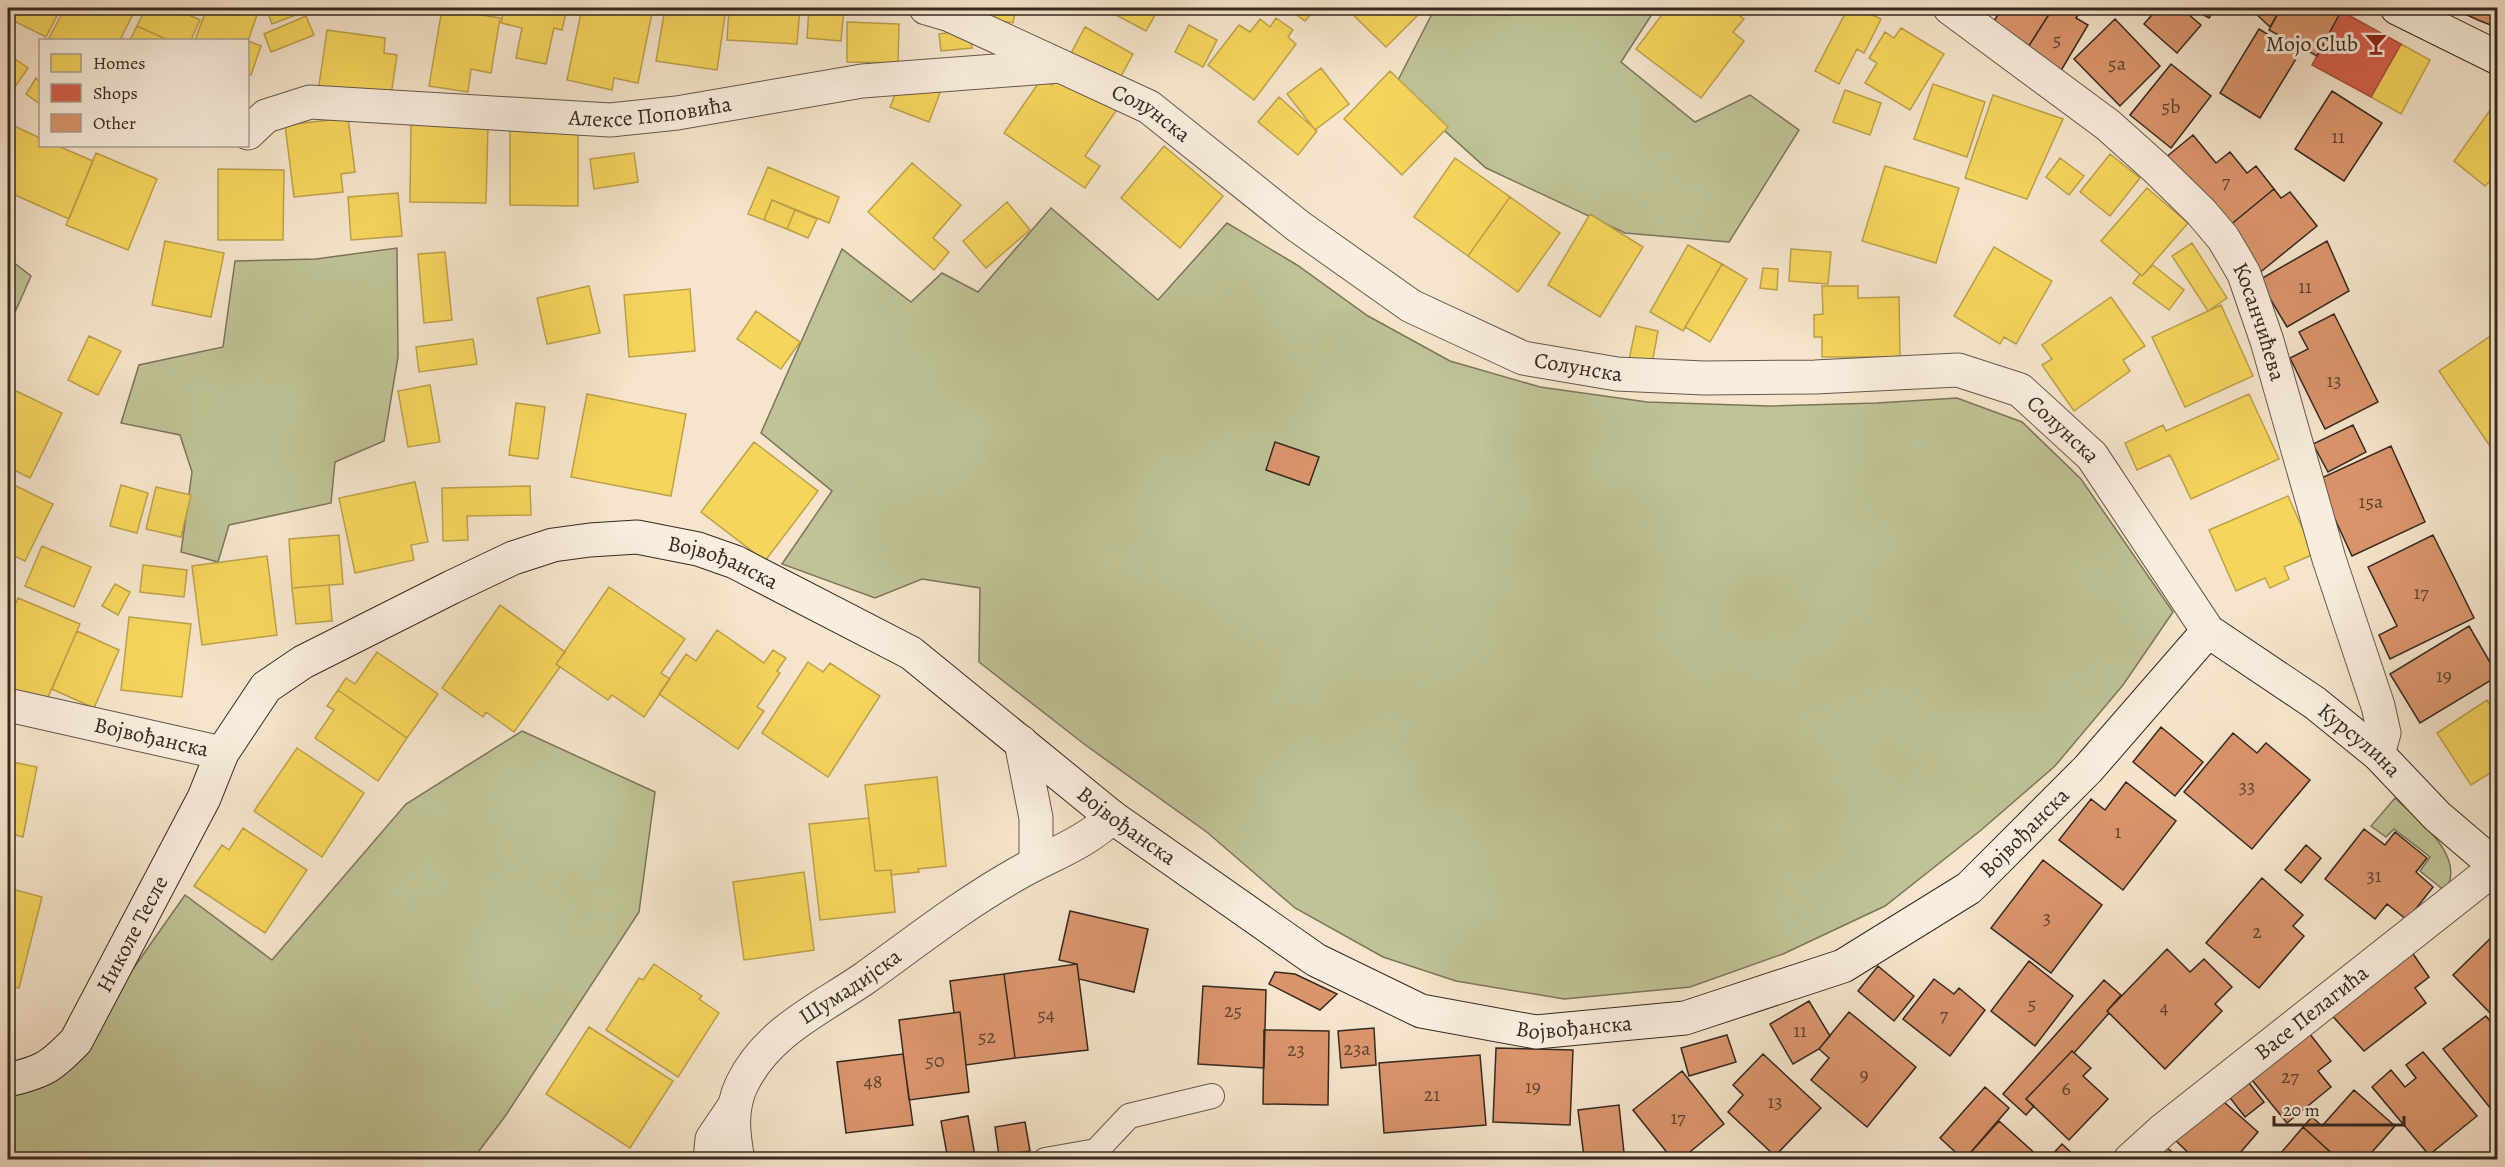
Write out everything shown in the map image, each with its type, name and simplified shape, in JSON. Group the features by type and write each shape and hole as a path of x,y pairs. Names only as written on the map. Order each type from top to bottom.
{"street":[{"name":"Солунска","path":"926,8 950,15 1149,107 1298,226 1411,306 1523,358 1617,374 1704,378 1815,377 1958,370 2020,390 2092,456 2208,632"},
{"name":"Косанчићева","path":"1950,8 2123,138 2201,212 2223,238 2236,260 2244,274 2267,341 2326,548 2378,706 2384,733 2378,754"},
{"path":"2397,8 2498,58"},
{"name":"Алексе Поповића","path":"249,132 266,116 310,102 610,120 677,113 862,81 1062,66"},
{"name":"Војвођанска","path":"8,705 222,753 266,687 303,662 513,558 553,545 637,537 698,549 735,562 911,653 1112,817 1316,960 1420,1011 1536,1032 1685,1018 1843,966 1969,888 2088,770 2208,632"},
{"name":"Курсулина","path":"2208,632 2315,703 2378,754 2438,816 2497,868"},
{"path":"1021,742 1036,818 1036,862"},
{"name":"Николе Тесле","path":"8,1080 28,1076 54,1064 76,1041 204,798 222,753"},
{"name":"Шумадијска","path":"738,1160 733,1125 735,1105 742,1084 770,1044 799,1020 863,979 937,925 1036,862 1087,838 1112,817"},
{"name":"Васе Пелагића","path":"2130,1160 2163,1130 2497,868"},
{"path":"710,1160 712,1139 735,1105"}],"lane":[{"path":"1045,1160 1096,1151 1129,1116 1212,1096"}],"green space":[{"path":"1518,8 1656,8 1621,62 1695,122 1750,95 1799,130 1729,242 1625,233 1486,168 1395,86 1433,12 1508,15"},
{"path":"1051,208 1158,300 1227,223 1297,265 1368,316 1450,361 1540,387 1647,402 1768,406 1957,398 2022,422 2081,479 2173,612 2123,685 2055,766 1980,831 1885,906 1783,954 1690,987 1564,999 1456,981 1383,957 1295,908 1208,833 1084,744 979,662 980,588 922,579 875,598 782,564 832,491 761,433 842,249 911,302 942,273 978,292"},
{"path":"397,248 398,357 384,441 335,462 331,503 229,525 218,562 181,552 192,472 180,435 121,423 139,365 223,347 235,261 316,259"},
{"path":"8,258 31,276 8,328"},
{"path":"522,731 655,792 639,912 506,1115 473,1159 8,1159 8,1072 76,1050 185,895 272,960 406,804"},
{"path":"2395,798 2427,828 2445,852 2450,865 2450,878 2445,891 2420,871 2430,857 2394,829 2386,837 2371,826"}],"building: Homes":[{"path":"8,8 61,8 46,37 8,18"},
{"path":"65,8 115,8 132,16 120,39 49,39"},
{"path":"146,8 173,8 200,20 191,39 166,39 137,26"},
{"path":"207,8 237,8 257,15 249,39 195,39"},
{"path":"266,8 315,8 272,24"},
{"path":"504,8 567,8 562,30 554,28 546,64 516,58 522,28 501,23"},
{"path":"582,8 653,8 638,83 614,78 612,90 567,80"},
{"path":"665,8 726,8 717,70 656,61"},
{"path":"729,8 800,8 797,44 727,40"},
{"path":"809,8 844,8 841,41 807,38"},
{"path":"990,8 1016,8 1013,23 988,19"},
{"path":"1103,8 1159,8 1146,31"},
{"path":"1287,8 1316,8 1305,21"},
{"path":"1346,8 1425,8 1386,47"},
{"path":"1667,8 1728,8 1744,19 1733,32 1744,41 1701,98 1636,49"},
{"path":"1848,8 1858,8 1881,19 1864,53 1857,49 1839,84 1815,71"},
{"path":"442,9 500,18 491,73 471,69 468,92 429,86"},
{"path":"306,16 314,35 271,52 264,34"},
{"path":"1276,18 1293,30 1288,37 1296,44 1254,100 1208,65 1239,25 1250,32 1260,19 1270,27"},
{"path":"847,22 899,24 898,63 847,62"},
{"path":"1189,25 1217,40 1203,67 1175,52"},
{"path":"137,26 166,39 130,39"},
{"path":"1085,27 1133,54 1118,82 1070,55"},
{"path":"1901,28 1944,54 1910,110 1865,83 1877,63 1869,58 1885,32 1894,38"},
{"path":"327,30 385,38 384,53 397,55 390,102 318,92"},
{"path":"970,30 972,48 941,51 939,34"},
{"path":"249,41 261,46 251,75 249,74"},
{"path":"2401,44 2430,60 2401,114 2371,97"},
{"path":"8,54 28,68 8,97"},
{"path":"1321,68 1349,104 1315,130 1287,94"},
{"path":"1062,70 1118,108 1085,156 1100,166 1085,188 1004,133 1042,78 1052,85"},
{"path":"1390,71 1448,127 1402,175 1344,119"},
{"path":"36,78 39,81 39,103 26,94"},
{"path":"902,78 940,93 929,122 890,107"},
{"path":"1933,84 1985,102 1967,157 1914,139"},
{"path":"1845,90 1881,103 1870,135 1833,122"},
{"path":"1993,95 2063,119 2027,199 1965,178"},
{"path":"1279,97 1317,131 1298,155 1258,122"},
{"path":"2498,99 2498,173 2485,186 2454,161"},
{"path":"348,118 355,172 341,174 343,192 294,197 285,125"},
{"path":"8,123 39,138 39,147 60,147 93,161 69,219 8,192"},
{"path":"411,124 488,126 486,203 410,202"},
{"path":"510,129 578,129 578,206 510,205"},
{"path":"1164,146 1223,196 1180,248 1121,198"},
{"path":"96,153 157,179 128,250 66,225"},
{"path":"634,153 638,182 594,189 590,159"},
{"path":"2110,154 2140,178 2110,216 2080,192"},
{"path":"1455,158 1510,197 1468,256 1414,217"},
{"path":"2060,158 2084,176 2069,195 2046,177"},
{"path":"912,163 961,205 933,238 949,252 934,270 868,212"},
{"path":"1885,166 1959,188 1936,263 1862,241"},
{"path":"768,167 839,197 829,223 772,200 764,220 748,214"},
{"path":"218,169 284,170 283,240 218,240"},
{"path":"2147,188 2188,223 2142,276 2101,241"},
{"path":"398,193 402,236 351,240 348,197"},
{"path":"1510,197 1560,233 1518,292 1468,256"},
{"path":"772,200 795,210 787,229 764,220"},
{"path":"1007,202 1030,230 986,268 963,241"},
{"path":"795,210 817,219 808,238 787,229"},
{"path":"1590,214 1643,247 1600,317 1548,285"},
{"path":"165,241 224,253 211,317 152,305"},
{"path":"2192,243 2227,298 2208,311 2172,256"},
{"path":"1688,245 1722,264 1683,331 1650,312"},
{"path":"1994,247 2052,281 2016,344 2004,337 2000,344 1954,316"},
{"path":"1791,249 1831,252 1828,284 1789,281"},
{"path":"445,252 452,320 424,323 418,254"},
{"path":"1722,264 1747,279 1710,342 1685,327"},
{"path":"2153,265 2184,290 2169,310 2133,283 2140,274 2142,276"},
{"path":"1763,268 1778,269 1777,290 1760,288"},
{"path":"589,286 600,333 547,344 537,298"},
{"path":"1822,286 1858,286 1858,298 1899,297 1900,357 1822,357 1822,337 1814,337 1814,315 1823,314"},
{"path":"690,289 695,351 629,357 624,295"},
{"path":"2111,297 2145,346 2123,360 2130,371 2074,411 2042,365 2052,359 2042,345"},
{"path":"2221,305 2253,376 2185,407 2152,337"},
{"path":"756,311 800,342 781,369 737,339"},
{"path":"1636,326 1658,331 1652,364 1629,360"},
{"path":"2498,331 2498,458 2439,371"},
{"path":"89,336 121,351 98,395 68,380"},
{"path":"473,339 477,364 419,372 416,347"},
{"path":"430,385 440,442 408,447 398,391"},
{"path":"8,387 62,413 30,478 8,467"},
{"path":"587,394 686,414 671,496 571,477"},
{"path":"2249,394 2279,459 2191,499 2170,455 2137,470 2125,443 2163,425 2166,431"},
{"path":"516,403 545,407 538,459 509,455"},
{"path":"754,442 818,491 765,561 701,512"},
{"path":"415,482 428,542 411,545 414,560 355,573 339,498"},
{"path":"12,484 53,504 25,561 10,554 8,560 8,494"},
{"path":"121,485 148,493 137,533 110,526"},
{"path":"530,486 531,515 467,516 468,540 443,541 442,488"},
{"path":"156,487 191,495 181,537 146,529"},
{"path":"2288,496 2314,554 2284,567 2289,579 2270,588 2265,578 2236,591 2209,530"},
{"path":"339,535 343,584 292,588 289,539"},
{"path":"42,546 91,567 74,607 25,586"},
{"path":"267,556 277,635 202,645 192,566"},
{"path":"143,565 187,570 184,597 140,592"},
{"path":"115,584 130,592 118,615 102,606"},
{"path":"329,585 332,621 296,624 292,588"},
{"path":"609,587 685,639 661,673 670,679 644,717 612,695 608,700 556,664"},
{"path":"18,598 80,624 41,713 8,698 8,622"},
{"path":"500,605 565,652 556,664 560,667 514,732 486,712 483,717 442,688"},
{"path":"129,617 191,624 182,697 121,690"},
{"path":"717,630 764,663 773,650 786,658 777,671 780,673 757,707 764,711 738,749 659,694 686,654 696,661"},
{"path":"77,631 119,650 94,708 52,689"},
{"path":"377,652 438,694 407,738 338,690 346,678 355,684"},
{"path":"808,662 823,672 830,663 880,696 828,777 762,733"},
{"path":"338,690 407,738 378,781 315,738 334,710 327,706"},
{"path":"2487,700 2498,716 2498,768 2471,785 2437,733"},
{"path":"297,748 364,793 322,857 254,811"},
{"path":"8,761 37,767 23,837 8,833"},
{"path":"937,777 946,866 891,875 891,870 875,871 865,785"},
{"path":"869,818 875,871 891,870 895,912 820,920 809,824"},
{"path":"243,828 307,870 265,933 194,886 222,845 229,850"},
{"path":"804,872 814,950 744,960 733,882"},
{"path":"8,888 42,897 19,988 8,985"},
{"path":"654,964 702,996 699,999 719,1013 678,1077 606,1030 639,978 643,980"},
{"path":"589,1027 673,1081 630,1148 546,1094"}],"building: Shops":[{"path":"2341,11 2401,44 2371,97 2312,65"}],"building: Other":[{"path":"2002,8 2053,8 2025,52 1989,29"},
{"path":"2053,8 2082,9 2076,18 2088,25 2059,74 2025,52"},
{"path":"2158,8 2167,8 2174,14 2181,8 2201,25 2177,53 2144,24"},
{"path":"2191,8 2215,8 2209,18"},
{"path":"2250,8 2281,8 2270,27"},
{"path":"2281,8 2334,8 2341,11 2317,56 2269,30"},
{"path":"2452,8 2498,8 2498,28 2478,20"},
{"path":"2115,19 2160,66 2120,106 2074,59"},
{"path":"2259,29 2299,54 2260,118 2220,93"},
{"path":"2171,64 2211,96 2171,148 2130,115"},
{"path":"2332,91 2382,123 2344,181 2295,149"},
{"path":"2193,135 2216,163 2230,152 2247,173 2256,166 2274,189 2223,231 2165,158"},
{"path":"2274,189 2281,198 2290,192 2317,226 2258,274 2223,231"},
{"path":"2327,241 2349,291 2287,327 2259,280"},
{"path":"2334,314 2378,402 2325,429 2290,358 2308,349 2299,332"},
{"path":"2353,425 2366,452 2328,472 2313,444"},
{"path":"1275,442 1319,457 1309,485 1266,470"},
{"path":"2391,446 2425,522 2352,556 2317,480"},
{"path":"2433,535 2474,618 2390,659 2379,635 2397,626 2368,567"},
{"path":"2469,626 2498,676 2420,723 2390,674"},
{"path":"2161,727 2203,762 2175,796 2133,762"},
{"path":"2233,733 2257,753 2266,743 2310,780 2252,849 2184,792"},
{"path":"2126,782 2176,821 2123,890 2059,840 2091,799 2105,810"},
{"path":"2364,829 2385,845 2395,832 2427,858 2416,872 2433,887 2407,920 2387,904 2375,919 2325,879"},
{"path":"2306,845 2321,858 2301,883 2285,870"},
{"path":"2043,860 2102,905 2051,973 1991,928"},
{"path":"2262,878 2303,915 2293,926 2304,936 2259,988 2206,943"},
{"path":"1070,911 1148,929 1134,992 1079,979 1077,964 1059,960"},
{"path":"2498,931 2498,1009 2492,1015 2453,975"},
{"path":"2409,948 2429,977 2415,988 2426,1003 2364,1051 2327,1010"},
{"path":"2167,949 2190,972 2204,959 2232,987 2215,1004 2222,1011 2165,1069 2107,1011"},
{"path":"2029,961 2073,996 2035,1046 1991,1011"},
{"path":"1077,964 1088,1050 1015,1058 1004,974"},
{"path":"1878,966 1914,996 1894,1021 1858,991"},
{"path":"1275,972 1295,974 1337,994 1320,1010 1269,984"},
{"path":"1004,974 1015,1058 966,1065 960,1012 954,1013 950,981"},
{"path":"1934,979 1954,994 1959,988 1985,1010 1950,1056 1903,1019"},
{"path":"2104,980 2121,995 2107,1011 2109,1013 2074,1053 2072,1051 2026,1099 2034,1106 2026,1115 2003,1094"},
{"path":"1203,986 1266,990 1264,1068 1198,1064"},
{"path":"1809,1001 1830,1036 1819,1049 1793,1064 1770,1024"},
{"path":"960,1012 969,1092 909,1100 899,1020"},
{"path":"1849,1012 1916,1067 1867,1127 1811,1080 1829,1058 1819,1049"},
{"path":"2486,1016 2498,1031 2498,1104 2491,1109 2443,1049"},
{"path":"1374,1028 1376,1065 1341,1068 1338,1031"},
{"path":"1264,1030 1329,1031 1328,1105 1263,1104"},
{"path":"2309,1033 2331,1061 2318,1071 2331,1087 2287,1123 2252,1080"},
{"path":"1727,1035 1736,1062 1689,1076 1681,1048"},
{"path":"1496,1048 1573,1050 1570,1125 1493,1122"},
{"path":"2072,1051 2091,1068 2083,1076 2108,1099 2069,1140 2026,1099"},
{"path":"2423,1052 2477,1116 2429,1155 2372,1087 2391,1070 2405,1087 2416,1078 2406,1065"},
{"path":"903,1054 913,1125 846,1133 837,1062"},
{"path":"1763,1054 1821,1108 1775,1156 1728,1112 1743,1095 1733,1085"},
{"path":"1480,1055 1486,1125 1384,1133 1379,1063"},
{"path":"1682,1071 1724,1124 1680,1160 1673,1160 1633,1110"},
{"path":"2246,1079 2264,1102 2245,1117 2227,1094"},
{"path":"1985,1087 2009,1108 1964,1160 1940,1138"},
{"path":"2354,1090 2395,1126 2365,1160 2339,1160 2303,1127 2312,1117 2322,1126"},
{"path":"2216,1095 2258,1132 2234,1160 2196,1160 2176,1141"},
{"path":"1619,1105 1624,1153 1584,1157 1578,1110"},
{"path":"968,1116 975,1156 948,1160 941,1121"},
{"path":"1999,1121 2039,1157 2036,1160 1964,1160"},
{"path":"1025,1122 1030,1151 999,1156 995,1127"},
{"path":"2303,1127 2339,1160 2275,1160"},
{"path":"2159,1142 2183,1160 2146,1160"},
{"path":"2062,1144 2079,1160 2047,1160"}],"place":[{"name":"Mojo Club","path":"2376,44"}]}
